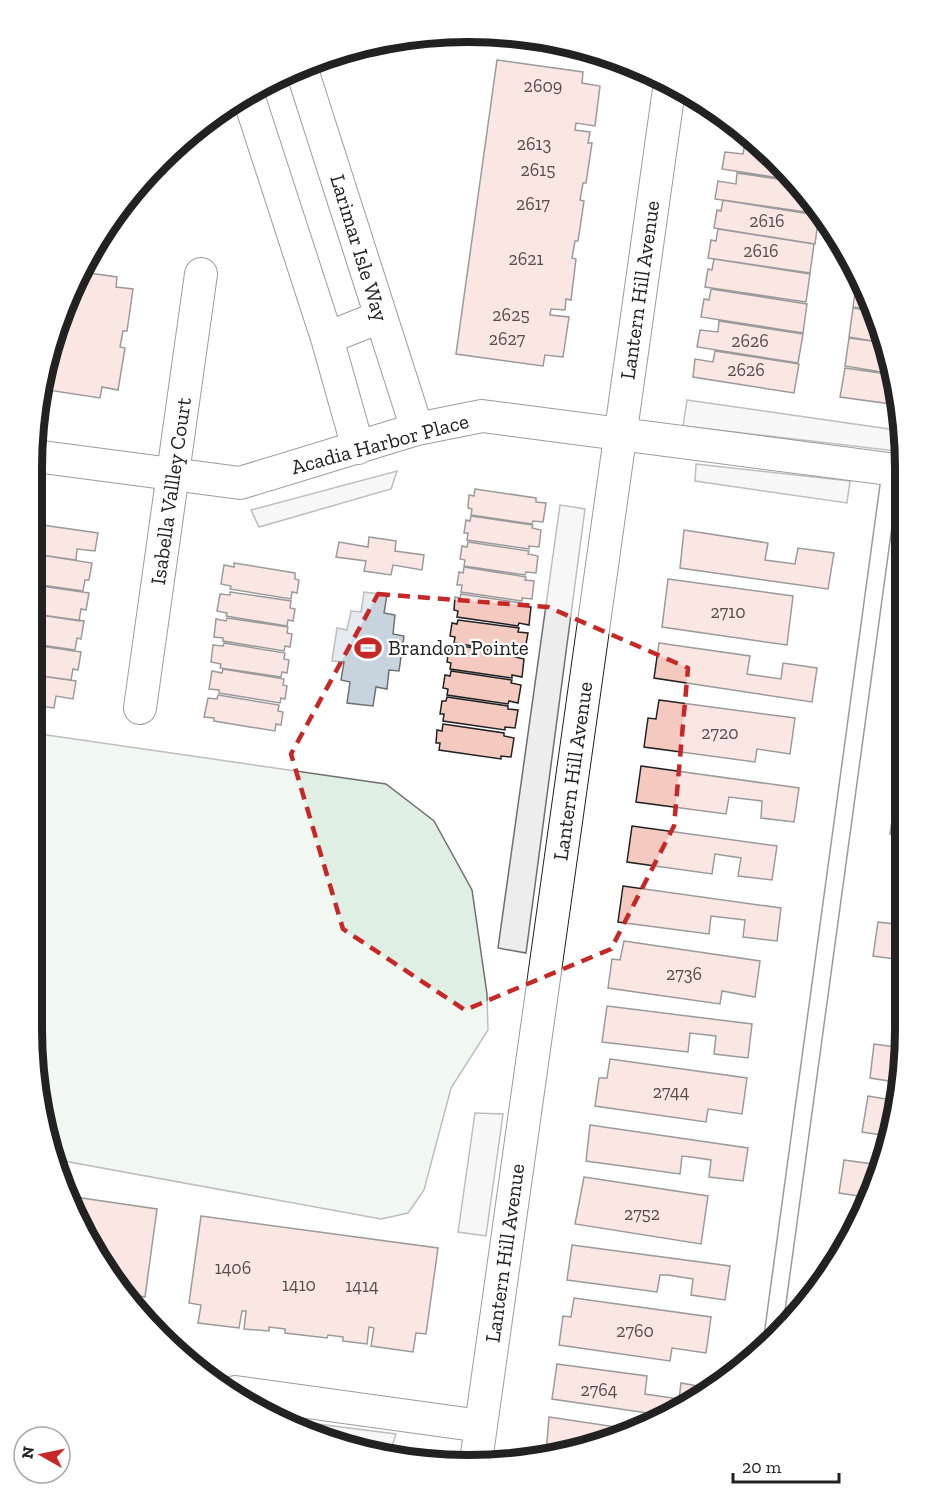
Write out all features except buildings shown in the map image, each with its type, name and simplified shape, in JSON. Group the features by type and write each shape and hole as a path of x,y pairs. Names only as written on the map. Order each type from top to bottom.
{"street":[{"name":"Larimar Isle Way","path":"303,75 417,429"},
{"name":"Lantern Hill Avenue","path":"477,1455 669,92"},
{"path":"251,102 327,338 358,448"},
{"name":"Isabella Vallley Court","path":"140,708 201,274"},
{"path":"327,338 380,317"},
{"name":"Acadia Harbor Place","path":"42,457 240,483 417,429 482,416 620,432 895,470"},
{"path":"249,1394 481,1426"}],"lane":[{"path":"774,1326 895,484"}],"highlighted area":[{"path":"378,594 548,607 688,668 674,826 611,949 465,1010 343,929 291,754"}],"green space":[{"path":"42,734 386,784 434,821 472,890 487,994 488,1030 451,1088 424,1190 408,1213 381,1219 63,1161 50,1112 43,1056"}],"shaded area":[{"path":"687,400 893,430 894,451 683,426"},
{"path":"696,464 850,481 847,503 695,481"},
{"path":"397,471 391,489 259,527 251,510"},
{"path":"560,505 585,509 526,953 498,948"},
{"name":"Brandon Pointe","path":"364,592 387,595 384,613 395,615 393,634 404,636 399,671 389,670 387,689 376,687 373,706 347,703 350,682 341,680 344,662 332,661 337,628 347,630 351,611 361,612"},
{"path":"475,1113 503,1114 486,1236 458,1232"},
{"path":"303,1422 396,1434 392,1446 358,1440"}],"place":[{"name":"Brandon Pointe","path":"368,648"}]}
